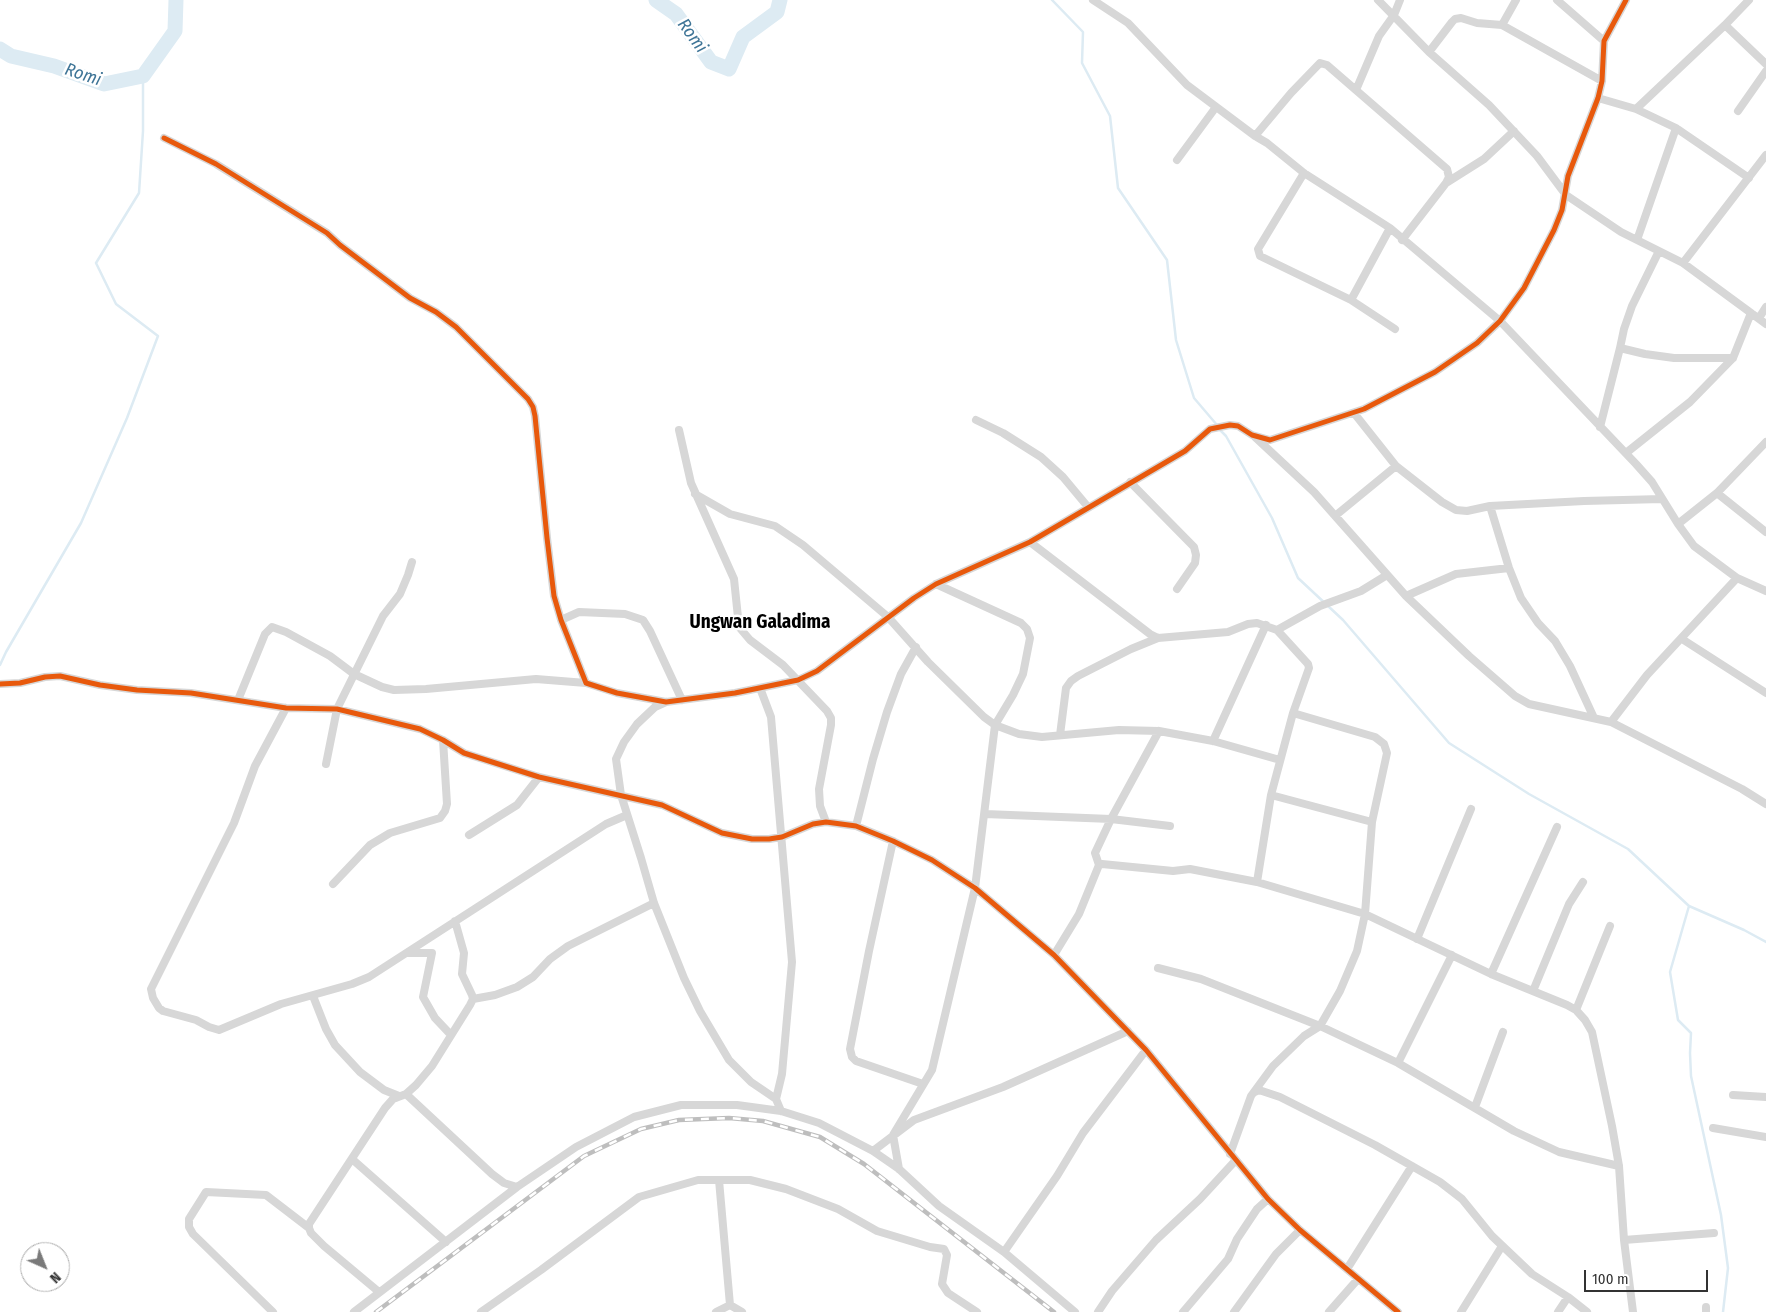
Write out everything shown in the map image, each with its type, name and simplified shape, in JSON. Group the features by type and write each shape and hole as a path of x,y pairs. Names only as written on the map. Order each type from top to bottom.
{"street":[{"path":"1093,0 1128,23 1187,85 1267,143 1304,173 1390,228 1500,321 1652,482 1694,546 1737,578 1766,591"},
{"path":"1378,0 1429,52 1489,105 1537,156 1566,194 1622,232 1683,264 1766,324"},
{"path":"1356,90 1380,36 1394,15 1400,0"},
{"path":"1502,26 1516,0"},
{"path":"1557,0 1604,41"},
{"path":"1252,435 1270,440 1364,410 1435,372 1477,343 1500,321 1524,288 1554,230 1562,210 1568,176 1598,98 1602,81 1604,41 1626,0"},
{"path":"1636,109 1749,0"},
{"path":"1429,52 1455,19 1461,18 1477,23 1502,26 1602,81"},
{"path":"1725,25 1766,64"},
{"path":"1255,136 1291,92 1320,63 1327,66 1447,169 1449,177 1446,184 1402,240"},
{"path":"1738,111 1766,71"},
{"path":"1598,98 1636,109 1676,128 1750,178"},
{"path":"1177,160 1216,106"},
{"path":"1637,240 1676,128"},
{"path":"1446,184 1484,159 1514,131"},
{"path":"164,138 216,164 327,233 410,298 436,312 456,327 528,399 533,407 535,416 554,596 561,620 586,683"},
{"path":"1683,264 1764,161"},
{"path":"1304,173 1258,248 1260,256 1351,300 1395,329"},
{"path":"1351,300 1390,228"},
{"path":"1600,427 1624,329 1632,306 1659,251"},
{"path":"1759,318 1766,307"},
{"path":"1626,453 1690,402 1733,358 1751,313"},
{"path":"1620,348 1674,358 1733,358"},
{"path":"1354,413 1396,466 1442,502 1456,510 1467,511 1490,506 1584,500 1662,499"},
{"path":"976,420 1041,456 1088,507"},
{"path":"238,700 265,634 272,627 286,632 330,656 354,674 382,687 394,690 426,690 536,679 586,683 617,693 666,702 735,694 798,680 817,671 914,598 936,584 1030,542 1185,450 1210,429 1230,425 1238,426 1252,435 1314,492 1406,596 1469,656 1515,696 1530,704 1612,722 1742,789 1766,804"},
{"path":"679,430 684,459 691,483 734,579 739,626 750,640 783,665 827,711 831,718 819,789 820,806 826,822"},
{"path":"1678,524 1717,493 1766,442"},
{"path":"1335,516 1396,466"},
{"path":"1130,482 1194,547 1195,563 1177,589"},
{"path":"1717,493 1766,532"},
{"path":"696,494 730,514 775,526 803,545 888,618 916,646 928,662 984,717 995,725 1019,734 1042,737 1119,730 1159,731 1213,741 1280,760"},
{"path":"1490,506 1509,568 1521,598 1538,623 1555,641 1570,666 1594,718"},
{"path":"1030,542 1150,634 1158,638"},
{"path":"326,764 337,709 383,616 400,594 412,562"},
{"path":"1406,596 1456,574 1509,568"},
{"path":"1277,630 1320,606 1361,591 1387,574"},
{"path":"1612,722 1647,675 1737,578"},
{"path":"899,1169 893,1135 932,1070 975,888 995,725 1013,695 1022,674 1030,638 1028,628 1022,623 936,584"},
{"path":"561,620 579,612 625,614 643,620 682,700"},
{"path":"1060,735 1066,688 1071,681 1131,649 1158,638 1228,632 1248,624 1257,623 1277,630 1308,664 1309,668 1293,713 1271,795 1257,882"},
{"path":"1213,741 1266,625"},
{"path":"1682,639 1766,692"},
{"path":"856,826 887,712 901,674 916,646"},
{"path":"0,684 20,683 45,677 60,676 100,685 137,690 192,693 286,708 337,709 384,719 420,730 444,740 464,754 539,777 662,804 722,833 752,839 769,839 782,837 805,827 826,822 856,826 893,841 932,860 975,888 1054,955 1146,1050 1268,1200 1300,1230 1398,1312"},
{"path":"760,688 771,716 792,962 782,1074 776,1099"},
{"path":"666,702 655,708 637,724 624,742 616,758 620,795 654,903 684,978 700,1011 729,1060 751,1082 776,1099 781,1111"},
{"path":"286,708 255,766 234,822 150,992 159,1008 163,1011 196,1020 209,1027 219,1030 282,1004 352,984 369,976 606,824 627,815"},
{"path":"1230,1154 1252,1096 1273,1066 1304,1036 1320,1026 1340,991 1357,951 1365,914 1372,822 1387,753 1384,744 1375,737 1293,713"},
{"path":"1054,955 1079,914 1099,865 1095,853 1111,819 1159,731"},
{"path":"333,884 370,845 390,833 440,818 445,812 447,804 444,740"},
{"path":"469,835 517,806 539,777"},
{"path":"1271,795 1372,822"},
{"path":"1417,939 1471,809"},
{"path":"985,814 1111,819 1170,826"},
{"path":"1491,974 1557,827"},
{"path":"893,841 850,1049 852,1057 856,1061 923,1084"},
{"path":"1099,865 1173,871 1190,869 1257,882 1365,914 1491,974 1576,1010 1592,1032 1619,1166 1624,1240 1633,1312"},
{"path":"1533,991 1569,904 1583,882"},
{"path":"309,1228 309,1224 385,1108 416,1085 432,1066 473,1000 517,987 533,977 550,959 568,946 654,903"},
{"path":"455,921 464,953 462,974 473,1000"},
{"path":"1576,1010 1610,926"},
{"path":"405,953 432,953 423,997 435,1018 451,1035"},
{"path":"1398,1063 1452,955"},
{"path":"1158,968 1201,979 1320,1026 1398,1063 1514,1131 1559,1152 1619,1166"},
{"path":"313,996 326,1029 342,1052 360,1072 384,1090 403,1095 492,1174 504,1183 518,1187"},
{"path":"873,1151 914,1120 1002,1087 1128,1031"},
{"path":"1475,1107 1503,1032"},
{"path":"1004,1252 1057,1176 1083,1133 1146,1050"},
{"path":"1255,1092 1259,1090 1280,1097 1375,1145 1440,1182 1462,1199 1502,1246 1532,1274 1568,1297 1586,1312"},
{"path":"1734,1096 1766,1098"},
{"path":"354,1312 518,1187 576,1147 634,1117 681,1105 737,1105 781,1111 819,1123 873,1151 899,1169 940,1206 1004,1252 1075,1312"},
{"path":"1712,1128 1766,1137"},
{"path":"352,1159 446,1242"},
{"path":"1098,1312 1112,1291 1156,1240 1200,1199 1236,1161"},
{"path":"1347,1269 1412,1166"},
{"path":"482,1312 639,1198 698,1180 750,1180 786,1189 838,1209 877,1231 944,1249 947,1255 942,1284 948,1293 977,1312"},
{"path":"720,1180 730,1305"},
{"path":"273,1312 193,1234 189,1227 190,1219 206,1192 266,1195 309,1228 311,1233 324,1246 379,1292"},
{"path":"1184,1312 1228,1259 1237,1239 1257,1209 1268,1200"},
{"path":"1234,1312 1276,1254 1300,1230"},
{"path":"1624,1240 1714,1233"},
{"path":"1461,1312 1502,1246"},
{"path":"1329,1312 1358,1278"},
{"path":"1558,1312 1568,1297"},
{"path":"716,1312 730,1305"},
{"path":"730,1305 742,1312"}],"waterway":[{"name":"Romi","path":"0,49 11,56 54,66 104,84 143,76 175,31 176,0"},
{"name":"Romi","path":"656,0 676,14 711,62 729,69 743,37 777,12 780,0"},
{"path":"1052,0 1083,32 1082,63 1110,116 1118,188 1167,260 1176,340 1194,398 1217,425"},
{"path":"0,665 81,523 127,418 158,336 116,304 96,263 139,193 143,131 143,76"},
{"path":"1220,430 1226,436 1272,518 1298,578 1343,620 1449,743 1529,794 1628,849 1689,906 1744,930 1766,942"},
{"path":"1689,906 1670,972 1678,1020 1691,1033 1691,1076 1721,1215 1728,1268 1723,1312"}],"railway":[{"path":"376,1312 584,1156 641,1129 679,1120 729,1118 763,1121 820,1137 864,1164 1054,1312"}],"cycle path":[{"path":"164,138 216,164 327,233 410,298 436,312 456,327 528,399 533,407 535,416 554,596 561,620 586,683 617,693 666,702 735,693 798,680 817,671 914,598 936,584 1030,542 1185,451 1210,429 1230,425 1238,426 1252,435 1270,440 1364,409 1435,372 1477,343 1500,321 1524,288 1554,230 1562,210 1568,176 1598,98 1602,81 1604,41 1626,0"},
{"path":"0,684 20,683 45,677 60,676 100,685 137,690 191,693 286,708 337,709 420,729 464,753 539,777 662,805 722,833 752,839 769,839 782,837 813,824 826,822 856,826 893,841 932,860 975,888 1054,955 1146,1050 1268,1199 1300,1230 1398,1312"}],"district":[{"name":"Ungwan Galadima","path":"760,623"}]}
